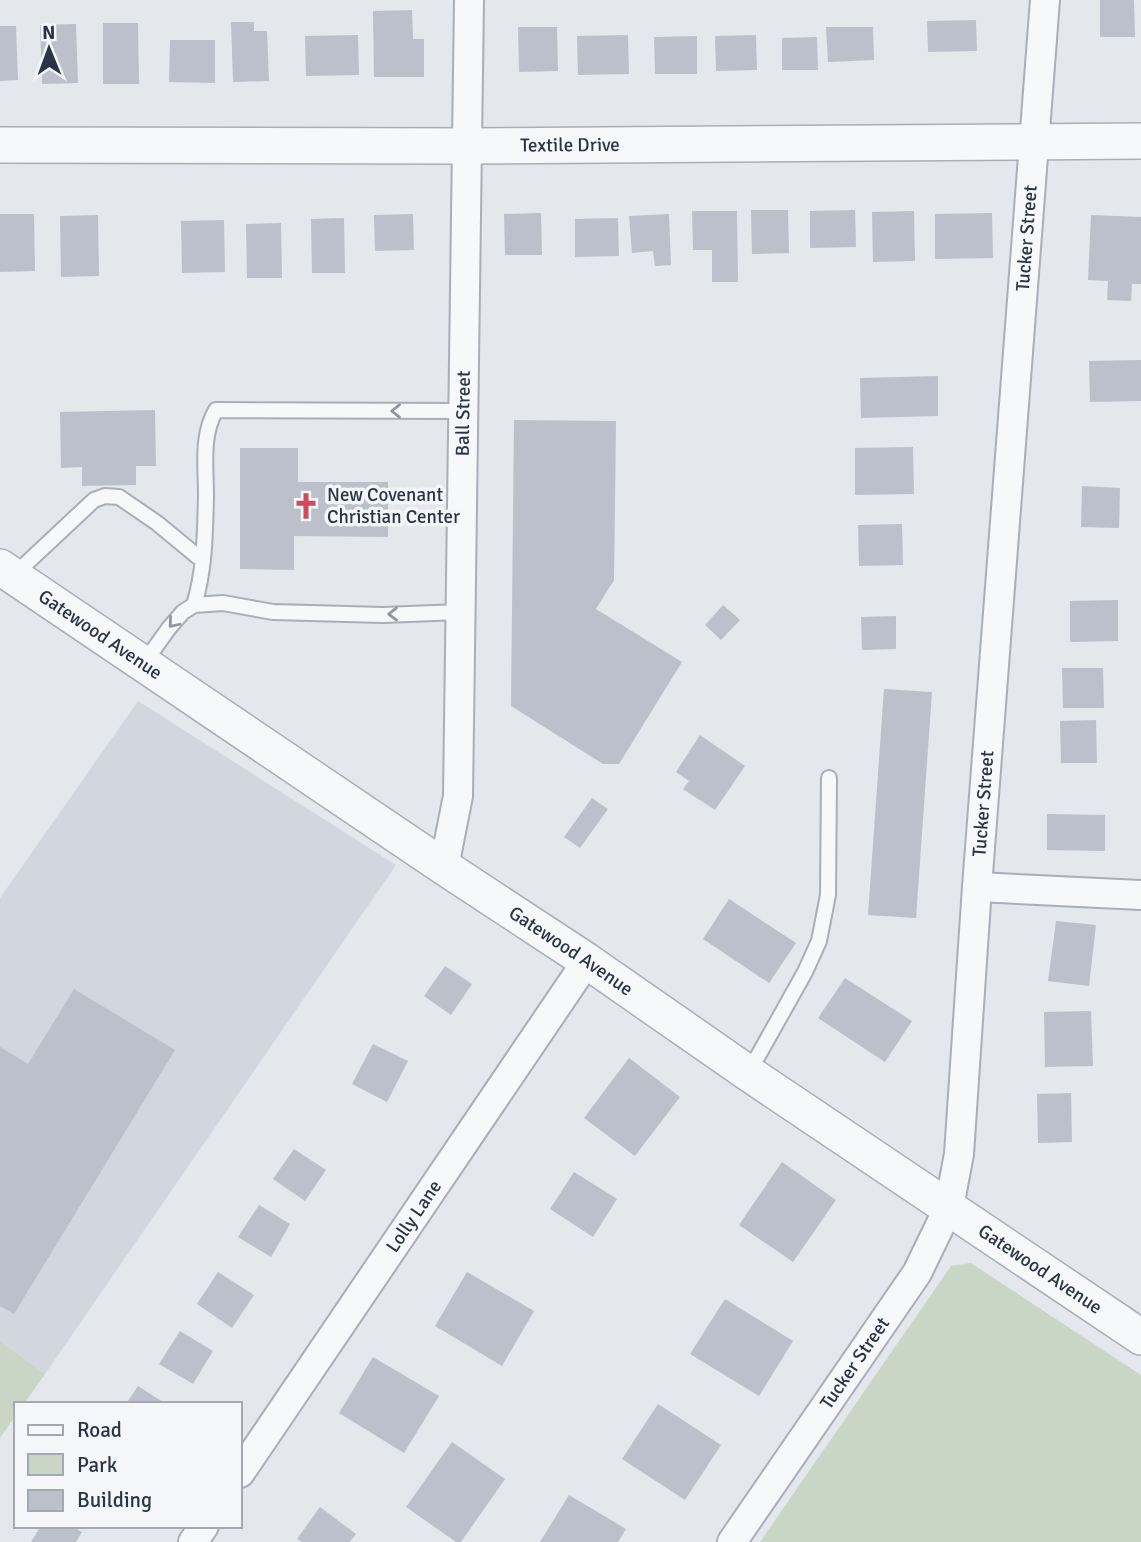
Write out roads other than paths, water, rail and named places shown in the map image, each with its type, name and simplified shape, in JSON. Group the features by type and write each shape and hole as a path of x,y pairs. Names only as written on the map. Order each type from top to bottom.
{"street":[{"name":"Ball Street","path":"444,867 458,796 469,0"},
{"name":"Tucker Street","path":"732,1542 917,1273 949,1207 959,1154 1045,0"},
{"name":"Textile Drive","path":"0,145 468,146 1141,141"},
{"name":"Gatewood Avenue","path":"7,571 1141,1337"},
{"path":"977,887 1141,895"},
{"name":"Lolly Lane","path":"242,1470 587,961"}],"lane":[{"path":"194,605 201,583 203,561 206,444 210,420 216,410 464,411"},
{"path":"7,571 93,500 105,496 119,497 157,523 203,561"},
{"path":"144,664 169,628 183,612 194,605 223,603 273,612 383,615 461,612"},
{"path":"748,1073 805,972 819,941 828,895 828,778"}],"place":[{"name":"New Covenant Christian Center","path":"306,506"}]}
